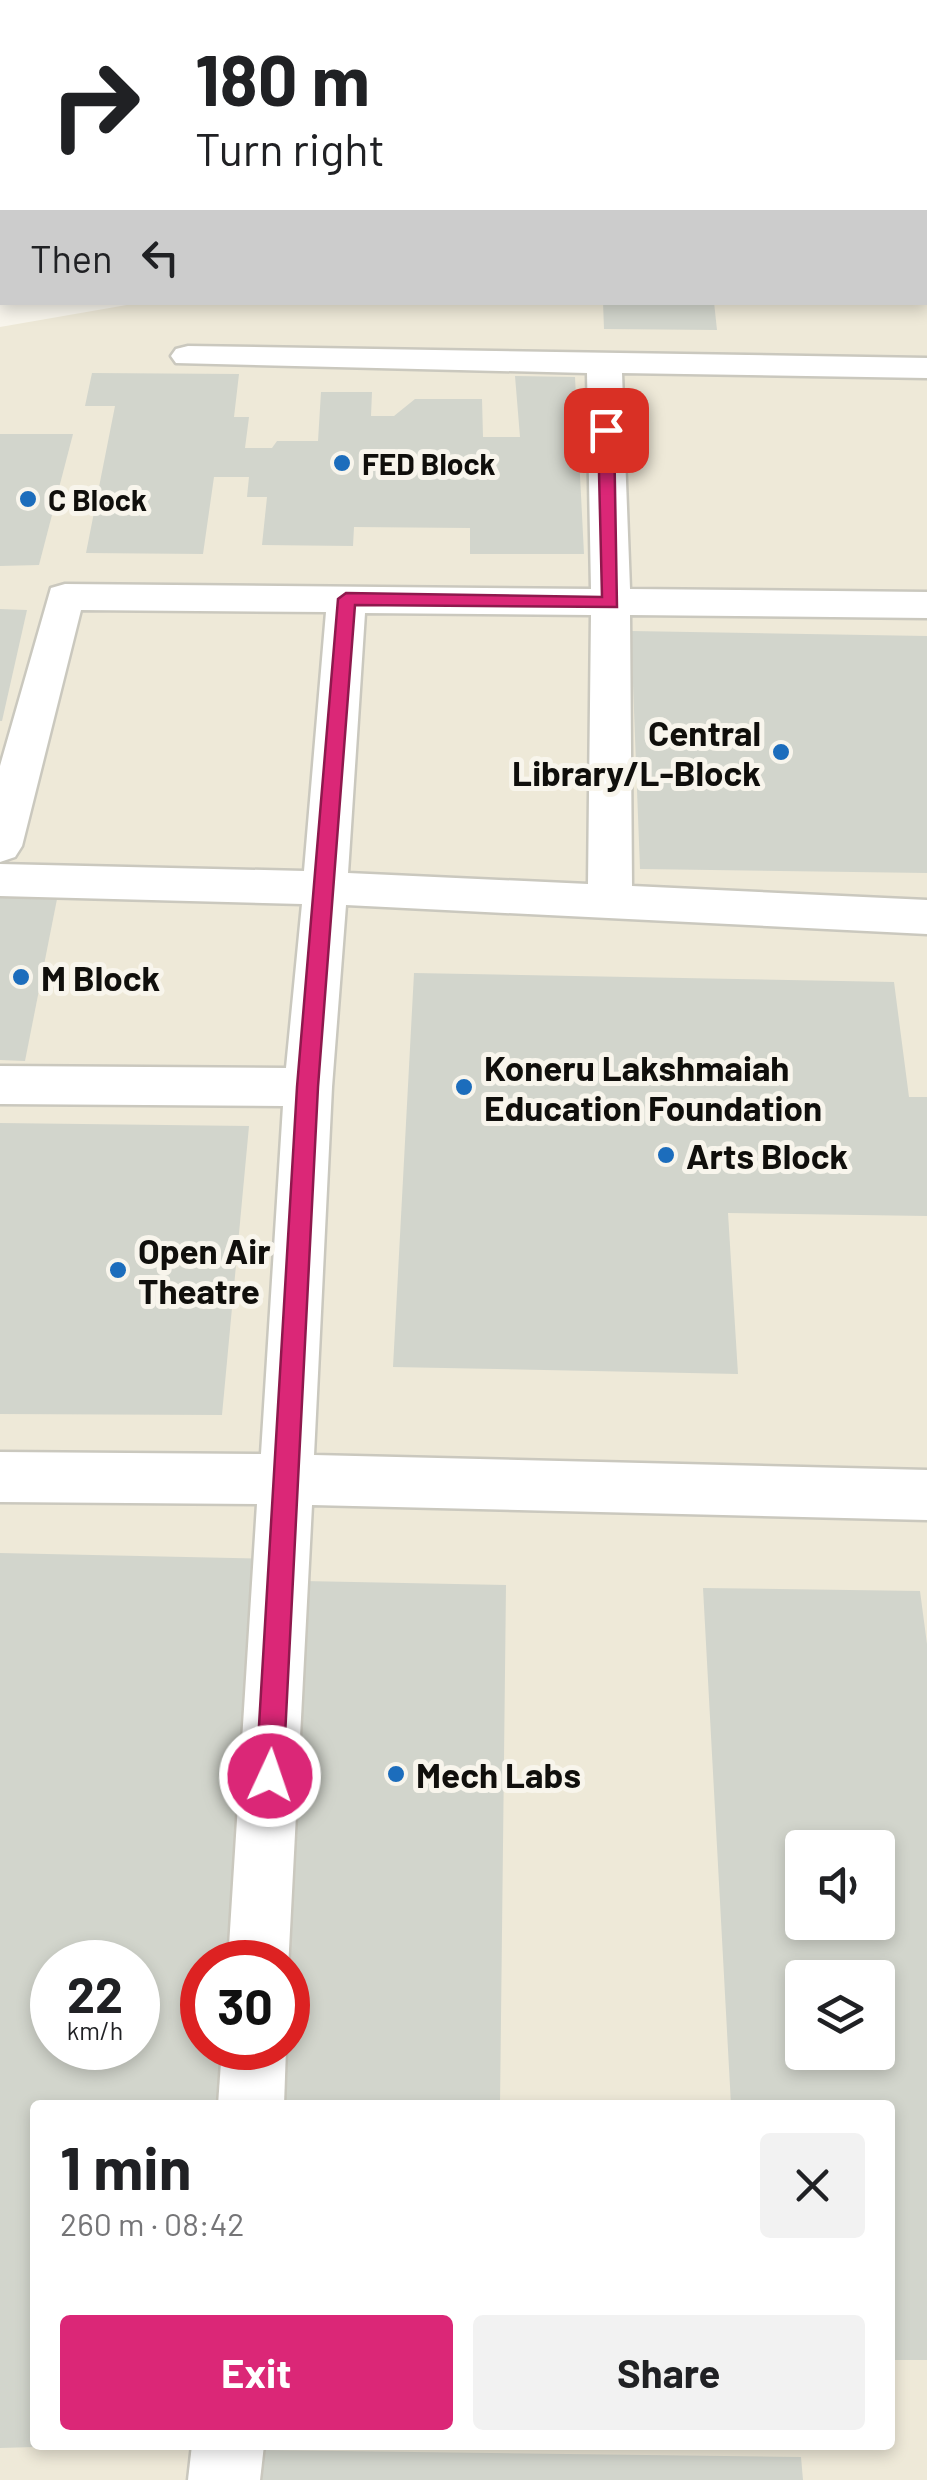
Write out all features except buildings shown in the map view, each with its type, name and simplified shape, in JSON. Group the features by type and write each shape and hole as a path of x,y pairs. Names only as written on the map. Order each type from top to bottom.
{"street":[{"path":"188,356 927,368"},
{"path":"604,360 611,603 610,902"},
{"path":"0,846 64,597 927,605"},
{"path":"260,1940 308,1087 346,599"},
{"path":"0,880 325,888 927,917"},
{"path":"0,1085 308,1087"},
{"path":"0,1477 286,1479 927,1495"},
{"path":"251,2100 253,2070"},
{"path":"224,2480 227,2450"}],"shaded area":[{"name":"Koneru Lakshmaiah Education Foundation","path":"127,305 927,305 927,2480 0,2480 0,327"}],"place":[{"name":"FED Block","path":"342,463"},
{"name":"C Block","path":"28,499"},
{"name":"Central Library/L-Block","path":"781,752"},
{"name":"M Block","path":"21,977"},
{"name":"Koneru Lakshmaiah Education Foundation","path":"464,1087"},
{"name":"Arts Block","path":"666,1155"},
{"name":"Open Air Theatre","path":"118,1270"},
{"name":"Mech Labs","path":"396,1774"}],"route":[{"path":"270,1776 308,1087 346,599 611,603 606,430"}]}
